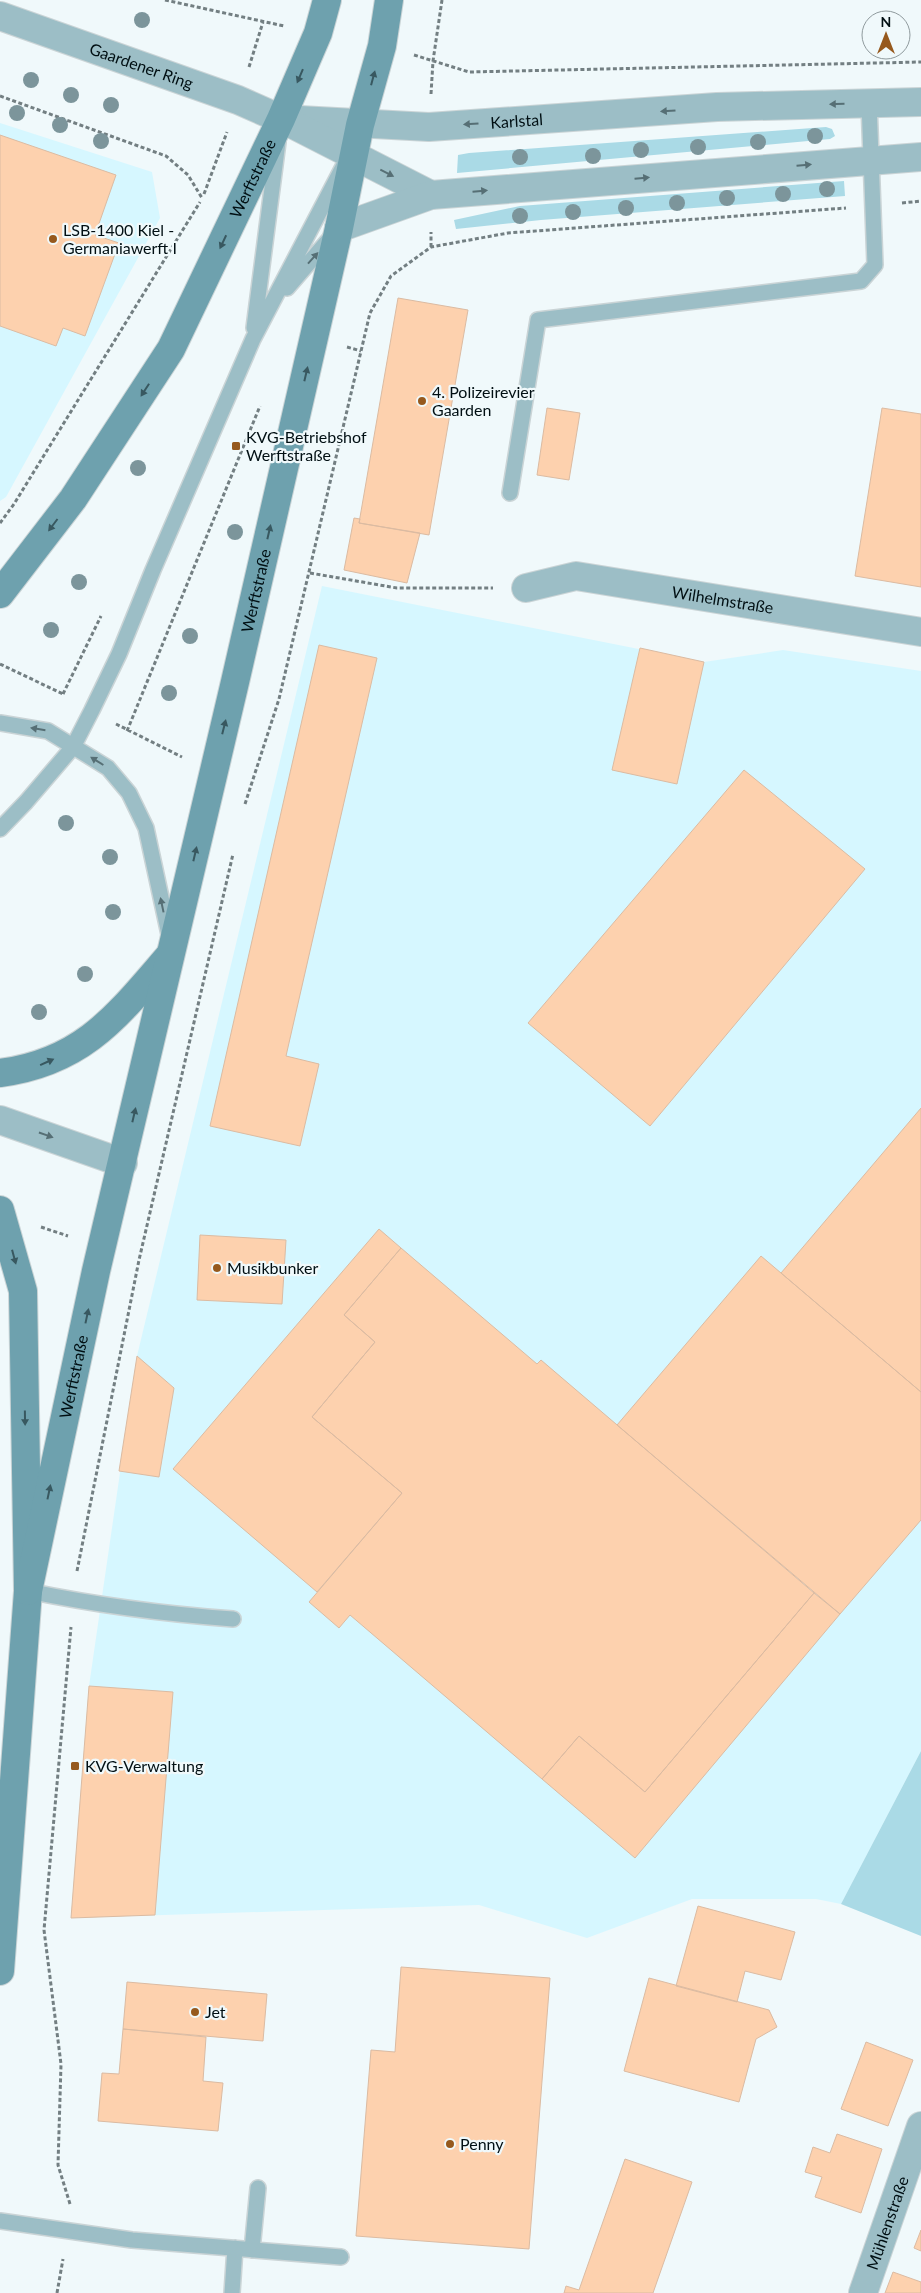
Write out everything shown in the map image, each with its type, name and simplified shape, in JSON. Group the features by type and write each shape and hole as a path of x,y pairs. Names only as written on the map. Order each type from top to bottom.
{"main road":[{"name":"Werftstraße","path":"0,594 73,498 171,350 281,119 318,33 327,0"},
{"name":"Werftstraße","path":"28,1591 96,1272 123,1163 339,228 352,155 382,46 389,0"},
{"name":"Werftstraße","path":"0,1073 36,1066 80,1047 120,1014 172,952"},
{"name":"Werftstraße","path":"0,1210 23,1291 28,1591 0,1971"}],"street":[{"name":"Gaardener Ring","path":"0,16 238,100 281,119"},
{"name":"Karlstal","path":"281,119 360,125 429,127 717,108 921,102"},
{"path":"281,119 431,195"},
{"path":"339,228 431,195 921,157"},
{"name":"Wilhelmstraße","path":"526,588 576,576 921,632"},
{"path":"0,1120 123,1163"},
{"name":"Mühlenstraße","path":"863,2293 921,2126"}],"lane":[{"path":"510,493 538,320 860,281 875,265 869,104"},
{"name":"Werftstraße","path":"253,339 281,119"},
{"name":"Werftstraße","path":"0,829 26,802 73,746 119,654 253,339 352,155"},
{"name":"Werftstraße","path":"253,339 295,277 339,228"},
{"path":"0,723 48,731 108,768 129,793 146,828 172,952"},
{"path":"28,1591 74,1601 186,1616 234,1619"},
{"path":"252,2250 258,2188"},
{"path":"0,2221 132,2240 341,2258"},
{"path":"232,2293 235,2248"}],"path":[{"path":"165,0 263,22"},
{"path":"433,61 470,72 921,62"},
{"path":"0,96 166,156 188,175 202,198 14,504 0,523"},
{"path":"243,811 279,699 370,313 391,276 430,247 508,233 921,201"},
{"path":"314,337 361,352"},
{"path":"127,731 261,404"},
{"path":"310,573 397,588 526,588"},
{"path":"57,2293 68,2232 70,2199 58,2165 62,2064 44,1930 80,1549 139,1260 234,850"}],"shaded area":[{"path":"0,123 152,172 160,218 6,497 0,501"},
{"path":"826,127 832,129 835,136 830,139 457,173 458,155 469,153"},
{"path":"844,181 845,196 541,220 456,229 454,220 520,206"},
{"path":"322,586 704,662 783,650 921,671 921,1751 841,1904 816,1899 692,1899 587,1938 479,1905 71,1918 89,1686 137,1356"},
{"path":"921,1751 921,1936 841,1904"}],"building":[{"name":"LSB-1400 Kiel - Germaniawerft I","path":"0,135 116,175 95,235 119,243 85,336 63,328 56,346 0,326"},
{"path":"398,298 468,310 429,535 359,523"},
{"path":"547,408 580,413 569,480 537,475"},
{"path":"882,408 921,414 921,587 855,576"},
{"path":"354,518 360,519 359,523 420,533 407,583 344,570"},
{"path":"319,645 377,658 286,1056 319,1064 300,1146 210,1126"},
{"path":"640,648 704,662 677,784 612,770"},
{"path":"744,770 865,869 650,1126 528,1023"},
{"path":"921,1108 921,1392 781,1273"},
{"path":"379,1229 401,1248 344,1315 375,1342 312,1417 402,1493 317,1592 173,1469"},
{"path":"200,1235 286,1240 282,1304 197,1300"},
{"path":"401,1248 537,1364 541,1360 814,1593 645,1792 579,1736 542,1779 350,1615 339,1628 309,1602 402,1493 312,1417 375,1342 344,1315"},
{"path":"761,1256 921,1392 921,1520 840,1614 617,1425"},
{"path":"137,1356 174,1388 159,1477 119,1471"},
{"path":"814,1593 840,1614 635,1858 542,1779 579,1736 645,1792"},
{"path":"89,1686 173,1692 155,1915 71,1918"},
{"path":"698,1906 795,1932 781,1980 745,1971 737,2002 676,1986"},
{"name":"Penny","path":"401,1967 550,1978 529,2249 356,2236 371,2050 395,2052"},
{"path":"649,1978 769,2010 777,2027 756,2039 739,2102 624,2071"},
{"name":"Jet","path":"127,1982 267,1994 263,2041 123,2029"},
{"path":"123,2029 206,2037 203,2081 223,2083 218,2131 98,2121 102,2073 119,2074"},
{"path":"866,2042 913,2060 888,2126 841,2109"},
{"path":"837,2134 882,2149 861,2213 815,2197 822,2177 805,2172 813,2147 830,2153"},
{"path":"625,2159 692,2182 653,2293 564,2293 566,2286 579,2290"},
{"path":"921,2230 921,2251 914,2248"},
{"path":"893,2272 921,2282 921,2293 885,2293"}],"place":[{"name":"LSB-1400 Kiel - Germaniawerft I","path":"53,239"},
{"name":"4. Polizeirevier Gaarden","path":"422,401"},
{"name":"KVG-Betriebshof Werftstraße","path":"236,446"},
{"name":"Musikbunker","path":"217,1268"},
{"name":"KVG-Verwaltung","path":"75,1766"},
{"name":"Jet","path":"195,2012"},
{"name":"Penny","path":"450,2144"}]}
